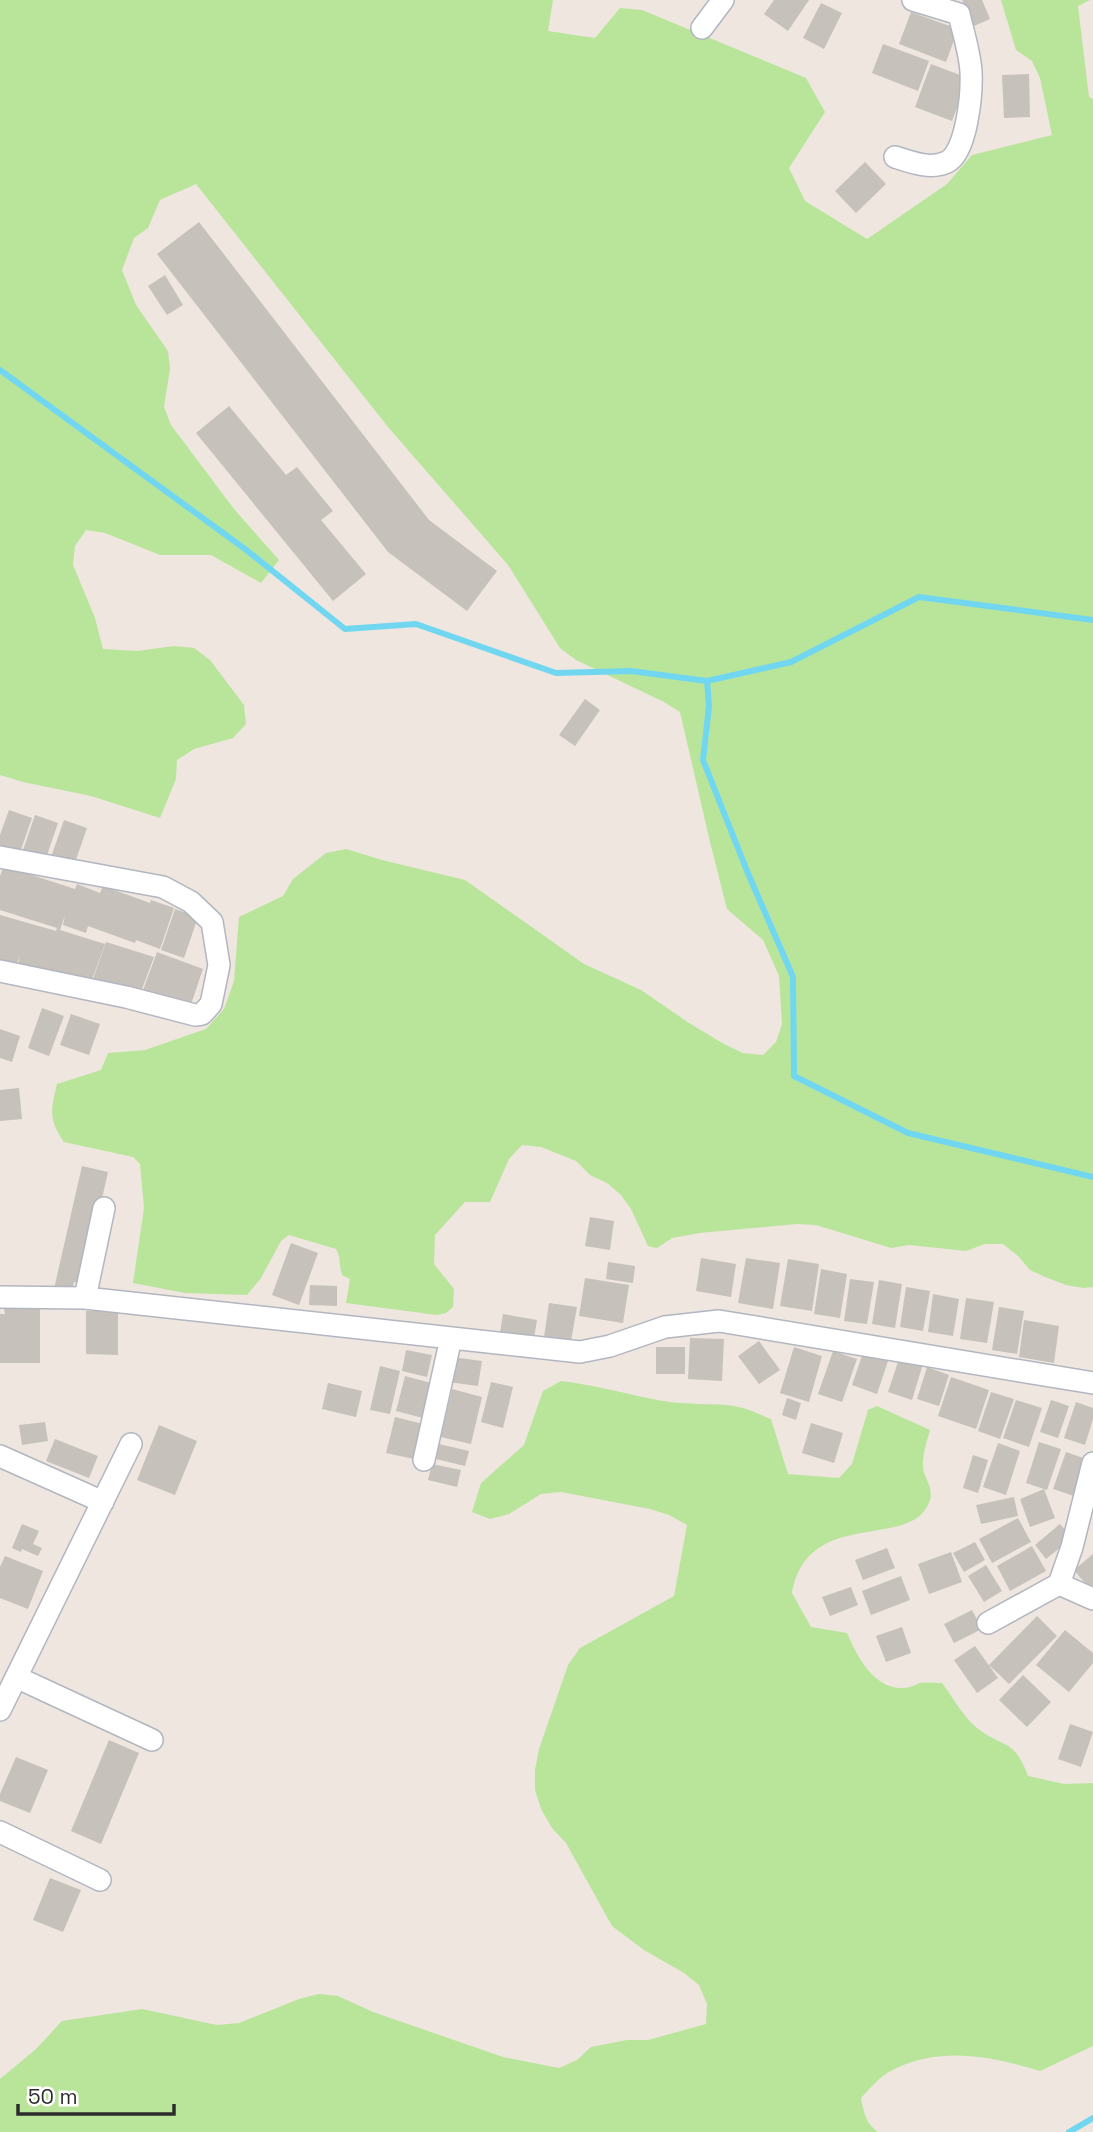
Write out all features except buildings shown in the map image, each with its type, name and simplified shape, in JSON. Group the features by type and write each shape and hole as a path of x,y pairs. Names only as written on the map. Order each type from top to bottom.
{"street":[{"path":"702,28 723,0"},
{"path":"895,157 932,166 945,164 954,157 960,146 971,100 971,69 957,7 913,0"},
{"path":"0,857 163,887 191,902 212,922 219,965 211,1004 201,1014 195,1015 126,997 0,971"},
{"path":"85,1298 104,1208"},
{"path":"0,1297 85,1298 580,1352 610,1346 664,1327 719,1321 1093,1383"},
{"path":"424,1460 451,1338"},
{"path":"0,1710 131,1444"},
{"path":"0,1456 103,1502"},
{"path":"988,1623 1059,1584 1072,1547 1093,1463"},
{"path":"1059,1584 1093,1599"},
{"path":"16,1677 152,1740"},
{"path":"0,1832 100,1880"}],"green space":[{"path":"0,0 553,0 548,31 595,38 620,8 642,10 806,78 825,112 789,168 805,201 867,239 947,184 972,155 1052,135 1040,78 1032,61 1016,50 1001,0 1090,0 1078,6 1089,97 1093,99 1093,1287 1066,1285 1030,1270 1003,1244 985,1244 966,1251 909,1245 891,1248 816,1225 797,1224 700,1233 672,1238 657,1248 648,1246 631,1209 621,1195 607,1183 590,1175 576,1161 541,1147 522,1145 509,1159 490,1202 465,1202 435,1235 434,1264 454,1289 453,1307 446,1313 437,1315 346,1303 350,1279 342,1275 336,1249 289,1235 281,1241 261,1278 247,1295 185,1293 133,1283 144,1208 140,1164 133,1157 64,1142 55,1127 52,1114 57,1084 101,1070 108,1053 145,1050 206,1029 224,1009 234,981 239,917 283,896 293,879 326,853 346,849 465,880 584,964 641,990 689,1023 743,1053 763,1055 776,1042 782,1024 779,976 763,940 727,909 680,712 576,660 560,648 508,565 388,427 196,184 160,200 148,228 134,238 122,270 136,305 168,351 170,369 164,407 171,425 234,509 279,560 261,583 211,555 160,555 105,533 86,530 75,546 73,565 95,618 103,649 137,651 174,646 194,648 210,660 244,705 246,724 233,738 194,749 177,760 176,779 160,818 91,796 0,775"},
{"path":"561,1381 663,1401 734,1406 757,1413 771,1419 788,1474 839,1478 852,1464 868,1410 877,1406 930,1430 923,1463 931,1497 918,1517 901,1525 837,1539 817,1549 802,1566 792,1593 811,1627 847,1633 856,1652 875,1678 893,1687 904,1688 920,1683 942,1683 972,1723 1018,1755 1028,1776 1064,1784 1093,1783 1093,2046 1040,2071 1002,2061 964,2056 926,2058 908,2064 885,2074 861,2098 868,2121 878,2132 0,2132 0,2079 36,2049 62,2021 142,2009 217,2025 239,2023 299,1999 319,1994 338,1996 373,2012 503,2057 559,2068 577,2060 591,2047 627,2040 648,2040 706,2024 707,2004 699,1985 612,1926 566,1843 552,1828 541,1809 535,1790 539,1749 568,1665 580,1648 674,1596 687,1525 650,1509 561,1492 541,1494 509,1514 490,1519 472,1512 481,1483 524,1445 543,1391"}],"waterway":[{"path":"0,370 245,549 345,629 416,624 556,673 631,671 707,681 791,662 919,597 1093,620"},
{"path":"707,681 709,706 703,760 793,977 794,1076 908,1133 1093,1177"},
{"path":"1069,2132 1093,2118"}]}
